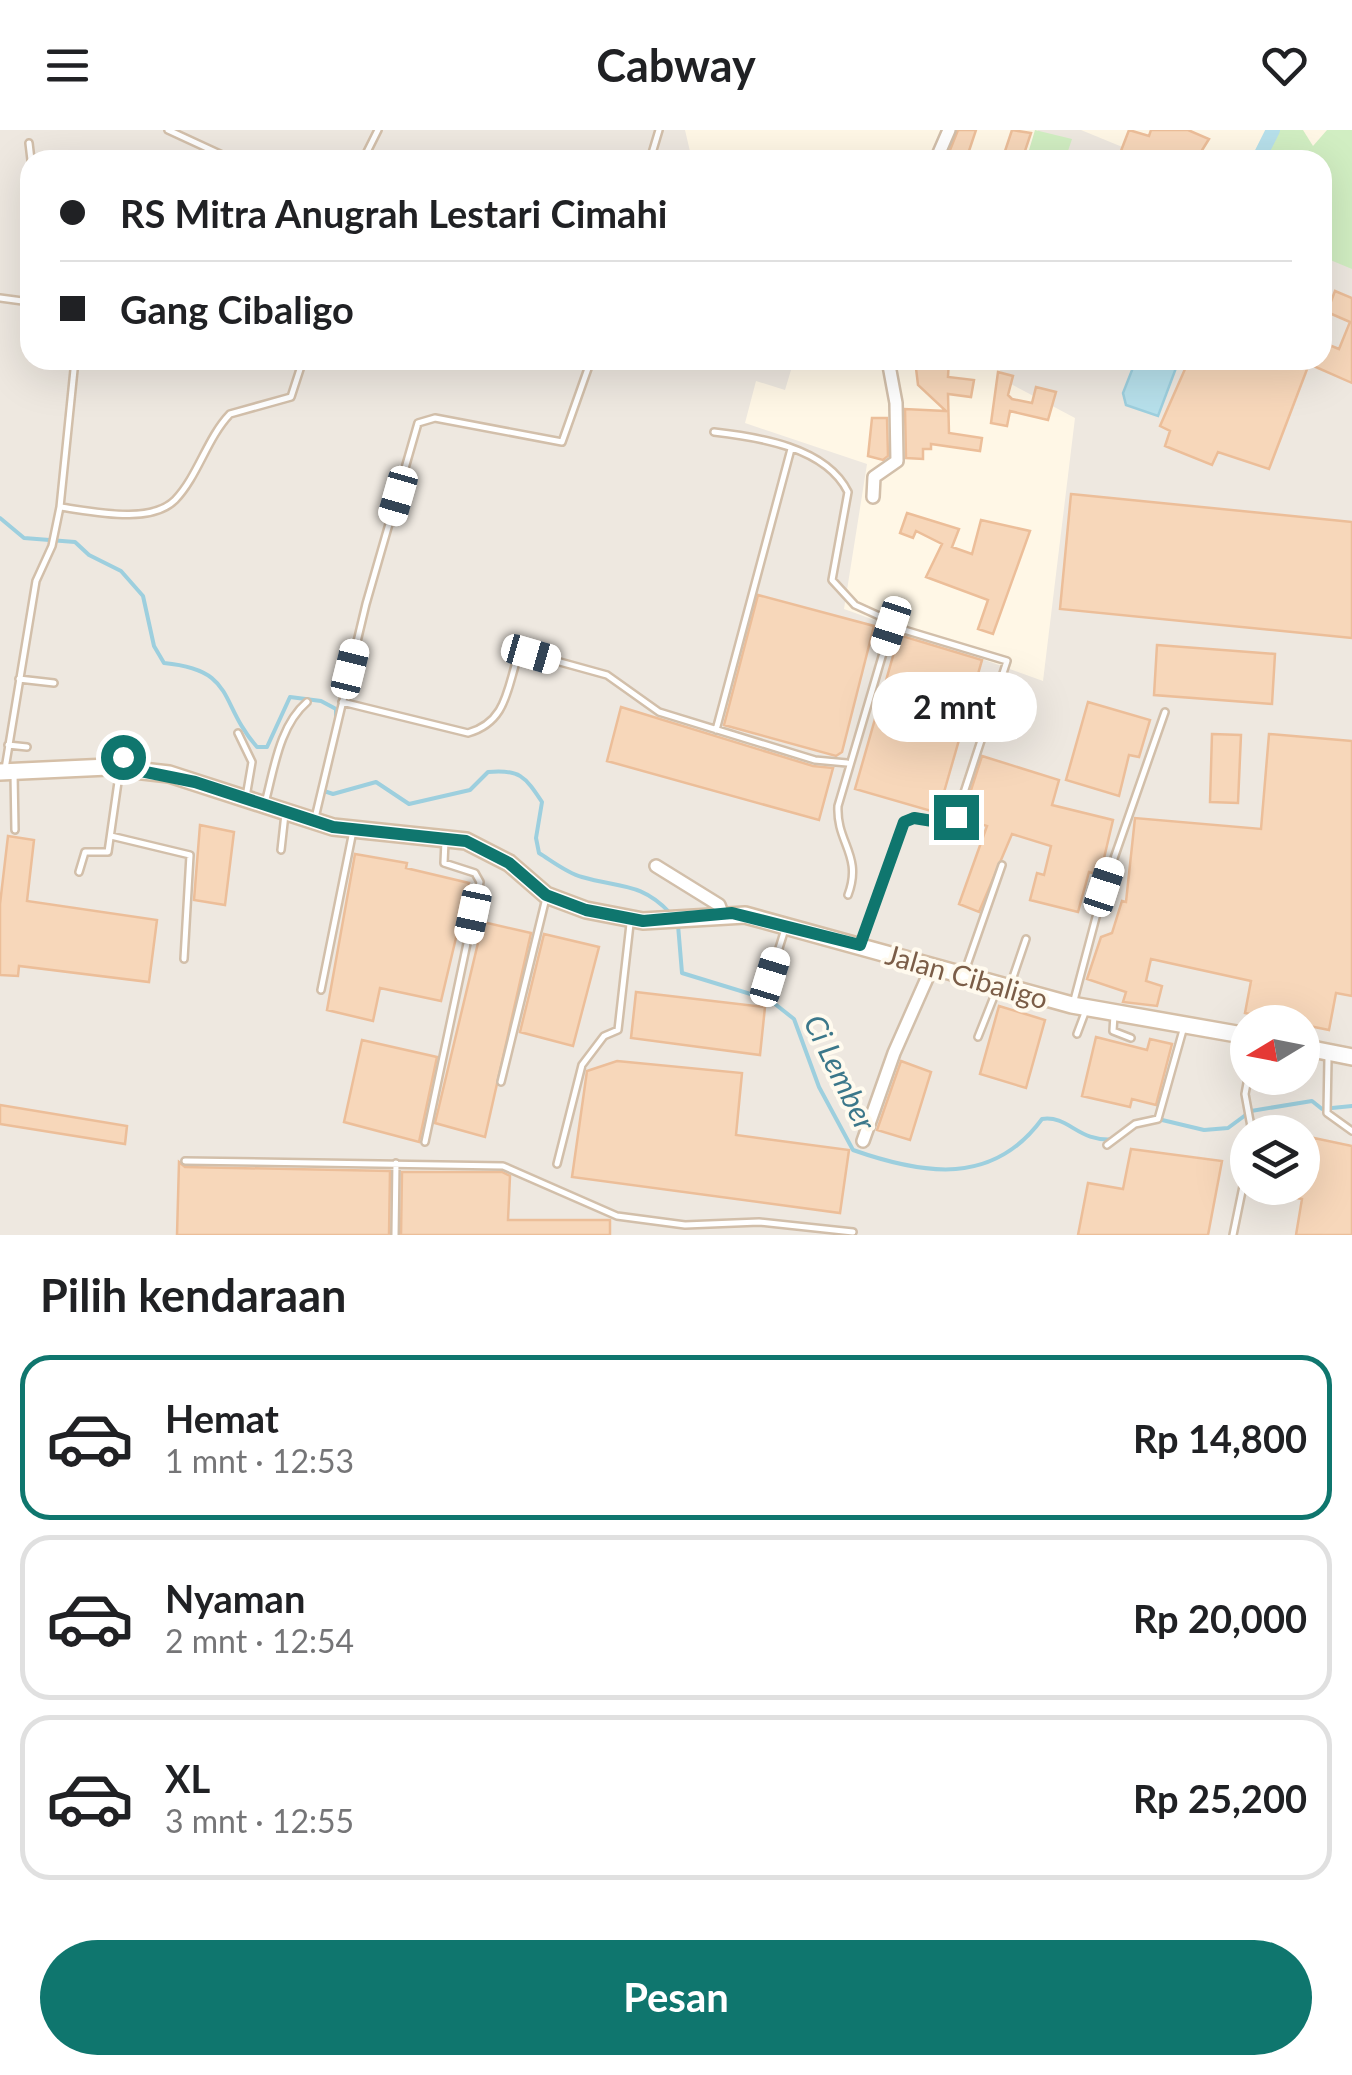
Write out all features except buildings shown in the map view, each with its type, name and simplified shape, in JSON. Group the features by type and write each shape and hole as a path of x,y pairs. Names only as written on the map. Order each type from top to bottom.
{"main road":[{"name":"Jalan Cibaligo","path":"6,771 121,767 169,774 314,822 353,831 446,838 492,852 546,895 630,919 722,913 860,945 962,977 1080,1006 1230,1033"},
{"path":"1320,1050 1352,1058"}],"street":[{"path":"872,496 874,477 898,460 896,403 890,370"},
{"path":"656,866 719,904 722,913"},
{"path":"863,1141 894,1053 932,967"}],"lane":[{"path":"168,130 211,150"},
{"path":"29,143 30,150"},
{"path":"15,830 6,771 8,745 36,581 52,546 60,507 74,370"},
{"path":"60,507 126,513 160,510 175,500 230,414 291,397 300,370"},
{"path":"314,822 342,702 418,423 435,418 562,442 587,370"},
{"path":"714,432 812,456 842,480 848,492 832,580 855,605 888,620 891,626 847,763 838,820 856,874 848,895"},
{"path":"716,730 790,449"},
{"path":"860,945 904,822 914,818 951,824 956,817 1006,662 891,626"},
{"path":"342,702 458,731 481,730 506,704 516,660 522,653 607,676 648,707 815,760 847,763"},
{"path":"19,679 54,683"},
{"path":"264,806 282,740 297,711 308,702"},
{"path":"1076,1034 1104,887 1165,712"},
{"path":"238,733 252,762 245,800"},
{"path":"79,872 83,854 108,852 124,740"},
{"path":"8,745 27,748"},
{"path":"281,850 285,814"},
{"path":"321,990 353,831"},
{"path":"111,836 190,855 184,959"},
{"path":"425,1142 480,882 475,873 444,863 446,838"},
{"path":"962,977 1002,866"},
{"path":"501,1082 546,895"},
{"path":"557,1164 582,1066 604,1036 618,1030 630,919"},
{"path":"770,977 786,926"},
{"path":"978,1037 1026,939"},
{"path":"1114,1012 1112,1030 1131,1038"},
{"path":"1107,1145 1135,1124 1158,1118 1184,1026"},
{"path":"1328,1052 1327,1113 1352,1130"},
{"path":"186,1161 503,1166 617,1216 685,1225 759,1222 853,1232"},
{"path":"395,1235 396,1162"},
{"path":"1233,1235 1239,1205"}],"shaded area":[{"path":"0,130 685,130 690,150 20,150 20,370 791,370 785,390 756,381 745,423 867,464 844,609 1043,681 1075,418 1011,384 999,370 1332,370 1332,253 1352,265 1352,1235 0,1235"},
{"path":"1038,130 1081,130 1130,150 1032,150"}],"green space":[{"path":"1035,130 1072,139 1068,150 1029,150"},
{"path":"1275,130 1303,130 1313,146 1327,130 1352,130 1352,269 1332,261 1332,150 1266,150"}],"water":[{"path":"1132,370 1175,370 1158,416 1126,405 1123,393"}],"waterway":[{"path":"1263,150 1273,130"},
{"name":"Ci Lember","path":"0,518 24,538 75,542 89,555 121,571 143,596 154,646 164,663 187,667 215,681 257,747 267,747 290,697 321,701 336,709 336,720"},
{"name":"Ci Lember","path":"327,778 324,791 333,794 376,782 409,804 470,790 488,772 514,773 526,780 542,802 536,838 539,853 576,875 639,891 670,913"},
{"name":"Ci Lember","path":"678,925 682,973 770,1000 794,1019 819,1087 853,1150 906,1165 956,1169 1002,1156 1023,1141 1042,1119 1060,1121 1092,1137 1115,1139"},
{"name":"Ci Lember","path":"1158,1119 1204,1130 1228,1128 1251,1111 1312,1101 1322,1109 1352,1106"}],"route":[{"path":"123,757 121,767 169,774 333,827 466,841 509,863 546,895 586,910 643,921 744,914 860,945 904,822 914,818 951,824 956,817"}]}
